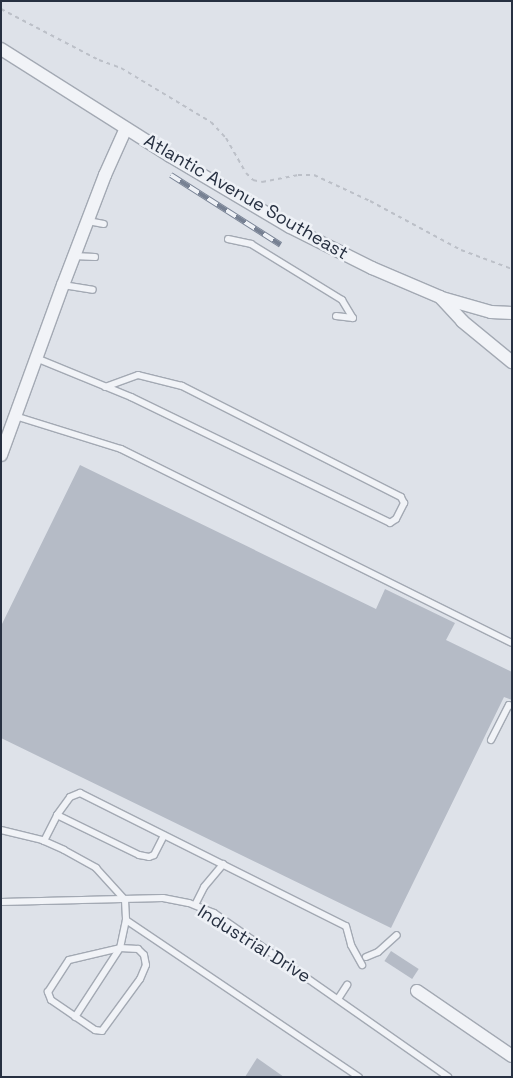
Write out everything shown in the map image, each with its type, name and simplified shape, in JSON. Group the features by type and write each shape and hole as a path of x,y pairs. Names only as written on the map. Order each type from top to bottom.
{"street":[{"name":"Atlantic Avenue Southeast","path":"1,50 290,227 372,268 440,297 462,320 512,362"},
{"path":"1,455 74,256 126,128"},
{"path":"440,297 491,312 512,313"},
{"path":"417,990 512,1056"}],"lane":[{"path":"88,221 104,224"},
{"path":"228,239 251,244 342,300 353,318 336,316"},
{"path":"74,256 95,257"},
{"path":"63,285 94,290"},
{"path":"36,358 105,387 390,523 396,519 404,503 400,497 182,386 138,375 105,387"},
{"path":"15,416 122,449 512,643"},
{"path":"491,740 510,705 512,706"},
{"path":"44,841 57,815 70,798 80,793 346,926 351,945 362,965"},
{"path":"57,815 139,855 149,857 154,855 164,835"},
{"path":"1,830 44,841 96,868 125,900 126,920 120,948 75,1017"},
{"path":"194,905 204,888 223,864"},
{"name":"Industrial Drive","path":"1,902 163,898 194,905 214,914 448,1077"},
{"path":"126,920 359,1077"},
{"path":"366,958 378,952 397,935"},
{"path":"120,948 138,949 144,955 146,965 140,979 102,1031 95,1030 75,1017 50,1000 48,992 69,960 120,948"},
{"path":"338,999 347,985"}],"path":[{"path":"1,9 99,60 121,68 211,122 226,138 246,173 253,180 262,182 298,175 314,175 370,201 461,250 512,269"}],"building":[{"path":"80,465 376,609 385,589 455,623 446,640 512,672 512,700 504,697 391,928 1,738 1,626"},
{"path":"391,951 419,969 412,979 384,961"},
{"path":"257,1058 284,1077 245,1077"}],"railway":[{"path":"171,175 281,245"}]}
